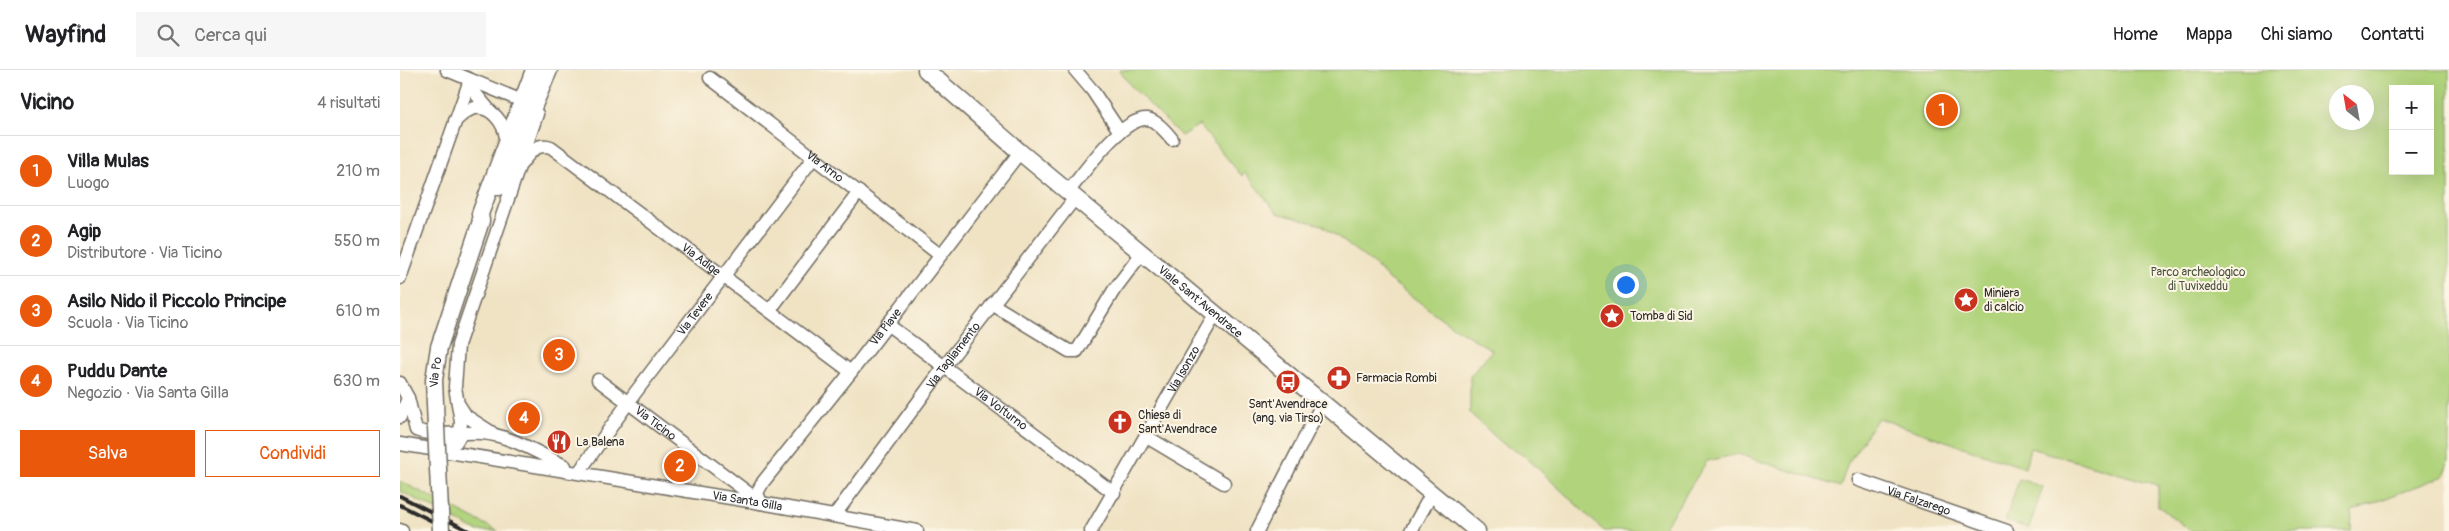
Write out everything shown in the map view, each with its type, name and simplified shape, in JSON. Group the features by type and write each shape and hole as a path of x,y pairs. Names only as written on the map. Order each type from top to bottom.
{"main road":[{"name":"Via Po","path":"481,221 480,214 506,139 534,70"},
{"name":"Via Po","path":"441,531 434,380 439,347 481,221 486,216 550,70"},
{"name":"Viale Sant'Avendrace","path":"926,70 1020,152 1477,531"}],"street":[{"path":"448,70 522,100"},
{"path":"1075,70 1092,90 1120,132 1139,121 1148,119 1172,139"},
{"name":"Via Arno","path":"710,78 940,255"},
{"path":"470,80 475,93 491,114 503,125 506,139"},
{"path":"400,278 470,80"},
{"path":"438,449 456,442 460,435 461,422 456,401 454,375 458,345 521,164 543,89"},
{"path":"455,121 473,108 480,108 491,114"},
{"name":"Via Adige","path":"538,110 541,131 551,148 724,275 851,372"},
{"name":"Via Tagliamento","path":"834,516 1120,132"},
{"path":"521,164 537,147 543,145 551,148"},
{"name":"Via Piave","path":"761,503 757,493 763,482 851,372 1020,152"},
{"name":"Via Tevere","path":"579,472 628,403 814,157"},
{"path":"770,310 859,192"},
{"path":"992,304 1068,352 1077,351 1114,290 1142,253"},
{"name":"Via Isonzo","path":"1091,531 1216,313"},
{"name":"Via Volturno","path":"888,324 1114,493"},
{"name":"Via Ticino","path":"598,380 761,503"},
{"path":"400,383 408,398 400,417"},
{"name":"Via Santa Gilla","path":"408,398 416,430 424,433 460,435 480,433 497,436 579,472"},
{"path":"456,401 466,416 497,436"},
{"path":"1257,531 1322,402"},
{"path":"1146,437 1224,483"},
{"name":"Via Santa Gilla","path":"400,444 579,472 917,531"},
{"name":"Via Falzarego","path":"1858,480 2007,531"},
{"path":"1411,531 1432,493"}],"green space":[{"name":"Parco archeologico di Tuvixeddu","path":"1119,70 2449,70 2449,462 2444,476 2352,511 2351,531 2191,531 2158,506 2158,485 2030,448 2025,468 1878,418 1848,463 1840,487 1738,454 1707,461 1662,531 1604,531 1526,457 1502,443 1470,413 1470,376 1492,350 1452,326 1388,279 1376,266 1322,225 1277,213 1245,173 1242,176 1199,125 1181,136 1131,86"},
{"path":"2019,479 2043,487 2029,528 2005,521"},
{"path":"400,481 498,531 477,531 400,491"}],"railway":[{"path":"400,496 469,531"},
{"path":"400,505 452,531"}],"place":[{"name":"Villa Mulas","path":"1942,110"},
{"name":"Miniera di calcio","path":"1966,300"},
{"name":"Tomba di Sid","path":"1612,316"},
{"name":"Asilo Nido il Piccolo Principe","path":"559,355"},
{"name":"Farmacia Rombi","path":"1339,378"},
{"name":"Sant'Avendrace (ang. via Tirso)","path":"1288,382"},
{"name":"Puddu Dante","path":"524,418"},
{"name":"Chiesa di Sant'Avendrace","path":"1120,422"},
{"name":"La Balena","path":"559,442"},
{"name":"Agip","path":"680,466"}]}
